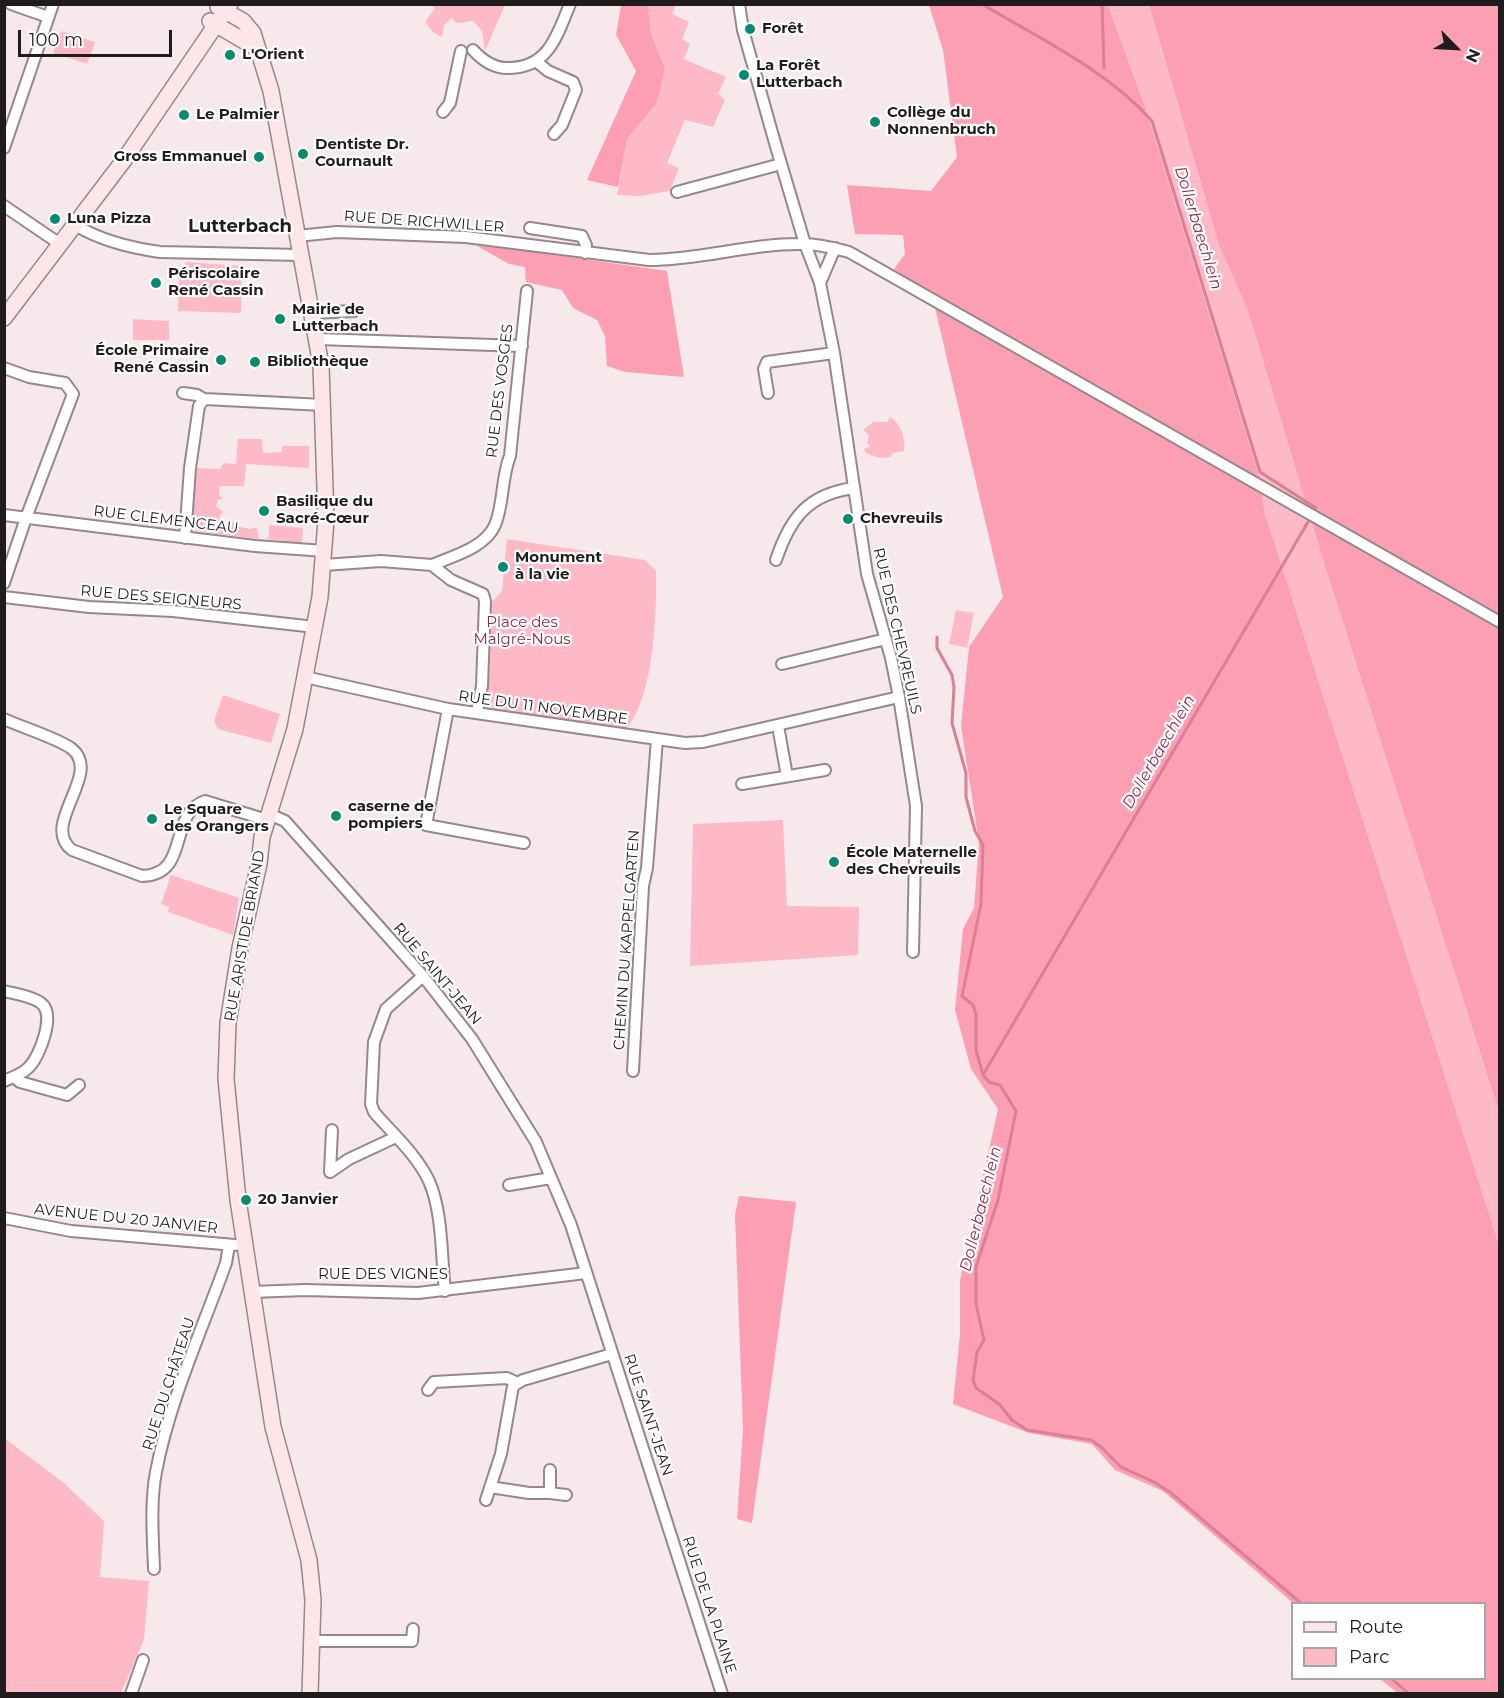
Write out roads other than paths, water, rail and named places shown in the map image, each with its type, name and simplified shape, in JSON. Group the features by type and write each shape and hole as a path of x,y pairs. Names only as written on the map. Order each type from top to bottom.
{"main road":[{"path":"4,318 124,160 223,7"},
{"name":"RUE ARISTIDE BRIAND","path":"223,7 248,25 253,33 271,91 300,255 318,339 323,405 325,558 315,627 287,763 268,817 240,948 228,1023 228,1101 236,1244 252,1292 273,1427 309,1560 313,1600 310,1694"},
{"path":"213,24 256,48"}],"street":[{"path":"11,4 48,17"},
{"path":"4,148 52,4"},
{"path":"473,50 484,60 501,69 522,68 537,62 553,44 570,4"},
{"name":"RUE DES CHEVREUILS","path":"739,4 745,37 781,164 805,244 820,283 834,352 867,574 886,639 899,697 916,806 913,952"},
{"path":"443,112 450,103 461,51"},
{"path":"537,62 548,71 573,82 576,90 562,125 554,134"},
{"path":"677,192 781,164"},
{"path":"4,206 60,244"},
{"path":"75,225 90,234 134,248 160,252 300,255"},
{"path":"530,228 582,236 586,245 585,253"},
{"name":"RUE DE RICHWILLER","path":"297,236 337,232 466,237 585,253 669,260 805,244 835,248 867,261 1500,622"},
{"path":"820,283 835,248"},
{"name":"RUE DES VOSGES","path":"432,565 473,548 491,533 496,524 504,469 510,456 527,291"},
{"path":"312,313 354,311"},
{"path":"318,339 522,346"},
{"path":"768,393 764,369 767,362 834,352"},
{"path":"4,368 29,378 65,383 71,389 72,398 4,583"},
{"path":"183,393 197,395 204,399 323,405"},
{"path":"184,538 190,468 199,406 204,399"},
{"path":"776,560 784,535 796,516 822,495 854,488"},
{"name":"RUE CLEMENCEAU","path":"4,515 325,558 432,565"},
{"path":"432,565 451,580 483,594 485,601 482,675 477,712"},
{"name":"RUE DES SEIGNEURS","path":"4,597 88,608 173,611 315,627"},
{"path":"782,663 886,639"},
{"name":"RUE DU 11 NOVEMBRE","path":"306,677 448,710 477,712 657,739 703,742 899,697"},
{"path":"448,710 426,825 524,843"},
{"name":"RUE SAINT-JEAN","path":"4,719 72,748 80,758 81,773 61,828 66,845 72,850 142,876 153,876 160,874 169,864 188,813 195,804 205,801 285,821 423,976 472,1039 536,1142 571,1225 668,1526"},
{"path":"778,726 787,776"},
{"name":"CHEMIN DU KAPPELGARTEN","path":"633,1071 642,898 647,868 657,739"},
{"path":"742,784 825,770"},
{"path":"423,976 386,1009 374,1042 371,1104 374,1112 418,1164 429,1181 435,1201 445,1291"},
{"path":"4,991 40,1002 47,1010 49,1021 33,1062 9,1079"},
{"path":"9,1079 67,1095 80,1085"},
{"path":"332,1130 330,1172 349,1159 396,1137"},
{"path":"332,1147 349,1159"},
{"path":"509,1185 551,1178"},
{"name":"AVENUE DU 20 JANVIER","path":"4,1218 72,1231 236,1244"},
{"name":"RUE DU CHÂTEAU","path":"154,1569 152,1534 156,1474 165,1433 226,1263 236,1244"},
{"name":"RUE DES VIGNES","path":"252,1292 445,1291 585,1273"},
{"path":"486,1500 501,1454 511,1391 518,1383 612,1354"},
{"path":"428,1390 434,1382 507,1378 518,1383"},
{"path":"550,1470 550,1493"},
{"path":"490,1487 529,1493 566,1495"},
{"name":"RUE DE LA PLAINE","path":"668,1526 722,1694"},
{"path":"312,1641 412,1641 413,1629"},
{"path":"131,1694 143,1660"}],"waterway":[{"name":"Dollerbaechlein","path":"982,4 1094,71 1115,86 1152,121 1260,472 1316,508 1314,511"},
{"path":"1102,4 1104,68"},
{"name":"Dollerbaechlein","path":"983,1075 1308,522"},
{"path":"937,637 937,648 952,675 954,687 952,723 966,773 966,797 975,831 983,845 981,904 962,996 973,1005 976,1014 976,1050 983,1075"},
{"name":"Dollerbaechlein","path":"983,1075 989,1082 1000,1085 1016,1111 998,1200 976,1267 976,1304 984,1340 977,1352 973,1380 976,1388 999,1404 1012,1420 1027,1430 1091,1440 1121,1467 1154,1482 1171,1493 1300,1602"},
{"name":"Dollerbaechlein","path":"1393,1680 1409,1694"}],"place":[{"name":"Forêt","path":"750,29"},
{"name":"L'Orient","path":"230,55"},
{"name":"La Forêt Lutterbach","path":"744,75"},
{"name":"Le Palmier","path":"184,115"},
{"name":"Collège du Nonnenbruch","path":"875,122"},
{"name":"Dentiste Dr. Cournault","path":"303,154"},
{"name":"Gross Emmanuel","path":"259,157"},
{"name":"Luna Pizza","path":"55,219"},
{"name":"Périscolaire René Cassin","path":"156,283"},
{"name":"Mairie de Lutterbach","path":"280,319"},
{"name":"École Primaire René Cassin","path":"221,360"},
{"name":"Bibliothèque","path":"255,362"},
{"name":"Basilique du Sacré-Cœur","path":"264,511"},
{"name":"Chevreuils","path":"848,519"},
{"name":"Monument à la vie","path":"503,567"},
{"name":"caserne de pompiers","path":"336,816"},
{"name":"Le Square des Orangers","path":"152,819"},
{"name":"École Maternelle des Chevreuils","path":"834,862"},
{"name":"20 Janvier","path":"246,1200"}],"district":[{"name":"Lutterbach","path":"240,227"}],"park label":[{"name":"Place des Malgré-Nous","path":"522,632"}]}
